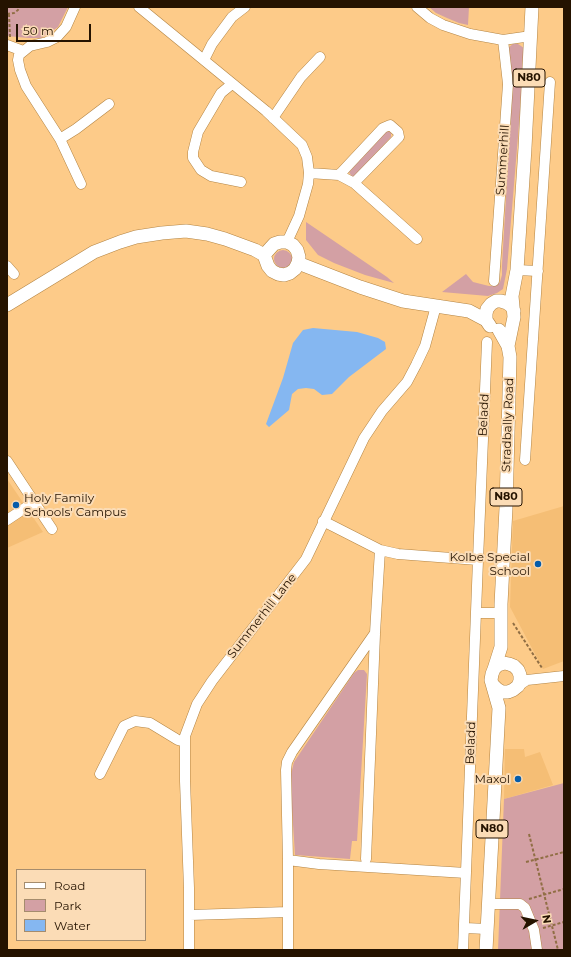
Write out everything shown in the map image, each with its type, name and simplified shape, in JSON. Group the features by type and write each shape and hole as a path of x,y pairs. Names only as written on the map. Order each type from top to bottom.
{"main road":[{"name":"Stradbally Road","path":"494,669 501,647 500,613 506,508 510,357 508,346 517,270 526,141 532,7"},
{"path":"7,305 94,252 136,237 162,232 186,231 207,234 255,250 264,255 268,266 272,271 284,275 295,269 299,257 297,250 293,245 287,242 274,244 264,255"},
{"path":"298,263 360,287 403,301 469,311 486,320 486,314 491,304"},
{"path":"469,311 501,301 512,308 509,326 499,330"},
{"name":"N80","path":"486,320 493,328 499,330"},
{"name":"Stradbally Road","path":"499,330 508,346"},
{"path":"501,647 517,680"},
{"path":"494,669 498,665 504,663 509,664 517,680"},
{"name":"N80","path":"486,950 499,708 492,680 494,669"},
{"path":"493,685 497,690 502,692 517,680"},
{"name":"N80","path":"499,708 517,680"}],"street":[{"path":"75,7 66,26 56,37 47,42 30,46 19,55 18,60 26,86 60,139 81,184"},
{"path":"139,7 284,127 302,145 307,157 309,173 308,184 299,216 287,242"},
{"path":"204,60 212,44 232,17 245,7"},
{"path":"418,7 430,18 443,25 470,34 503,40 531,36"},
{"name":"Summerhill","path":"494,281 508,84 503,40"},
{"path":"9,46 23,51"},
{"path":"273,118 301,77 320,57"},
{"path":"525,460 550,82"},
{"path":"232,84 221,93 205,119 195,142 193,158 200,170 211,176 241,182"},
{"path":"60,139 109,104"},
{"path":"339,175 383,128 390,124 398,132 399,137 354,183"},
{"path":"309,173 339,175 354,183 417,239"},
{"path":"7,266 14,274"},
{"path":"517,270 538,271"},
{"name":"Summerhill Lane","path":"189,950 190,915 185,742 197,704 212,680 306,559 364,438 382,411 406,382 416,365 425,346 436,306"},
{"name":"Beladd","path":"463,950 487,342"},
{"path":"7,461 52,529"},
{"path":"7,520 34,502"},
{"path":"323,521 380,550 398,554 478,560"},
{"path":"366,859 380,550"},
{"path":"476,613 500,613"},
{"path":"288,950 287,762 292,752 376,633"},
{"path":"517,680 564,676"},
{"path":"100,774 124,726 136,721 150,723 178,740 185,742"},
{"path":"288,860 319,864 466,873"},
{"path":"488,904 520,904 525,908 534,930 537,950"},
{"path":"190,915 288,912"},
{"path":"465,928 487,929"}],"path":[{"path":"9,46 8,14 14,13 19,7"},
{"path":"512,622 548,678"},
{"path":"529,834 558,950"},
{"path":"526,862 564,852"},
{"path":"520,904 531,898 564,889"},
{"path":"534,930 564,922"}],"shaded area":[{"name":"Holy Family Schools' Campus","path":"7,479 43,532 7,548"},
{"name":"Kolbe Special School","path":"564,506 564,661 543,669 510,607 513,521"},
{"path":"505,749 524,749 525,757 540,752 553,785 504,799"}],"green space":[{"path":"7,7 68,7 58,27 41,38 28,38 7,36"},
{"path":"429,7 469,7 468,25 459,23 436,13"},
{"path":"514,43 524,48 507,269 503,289 488,296 442,292 466,274 473,282 489,286 496,286 500,282 502,275 513,79 508,48"},
{"path":"387,130 391,133 391,137 356,176 352,177 349,172"},
{"path":"306,222 394,283 365,275 318,255 306,240"},
{"path":"283,250 289,253 292,259 289,265 283,268 277,265 274,259 277,253"},
{"path":"358,670 364,670 367,674 357,841 352,841 350,859 295,855 290,778 294,762 354,673"},
{"path":"564,783 564,950 498,950 504,799"}],"water":[{"path":"313,328 357,332 378,338 385,342 386,349 349,377 332,394 322,395 314,389 298,389 292,394 289,410 269,427 266,424 283,378 293,343 303,330"}],"place":[{"name":"Holy Family Schools' Campus","path":"16,505"},
{"name":"Kolbe Special School","path":"538,564"},
{"name":"Maxol","path":"518,779"}]}
